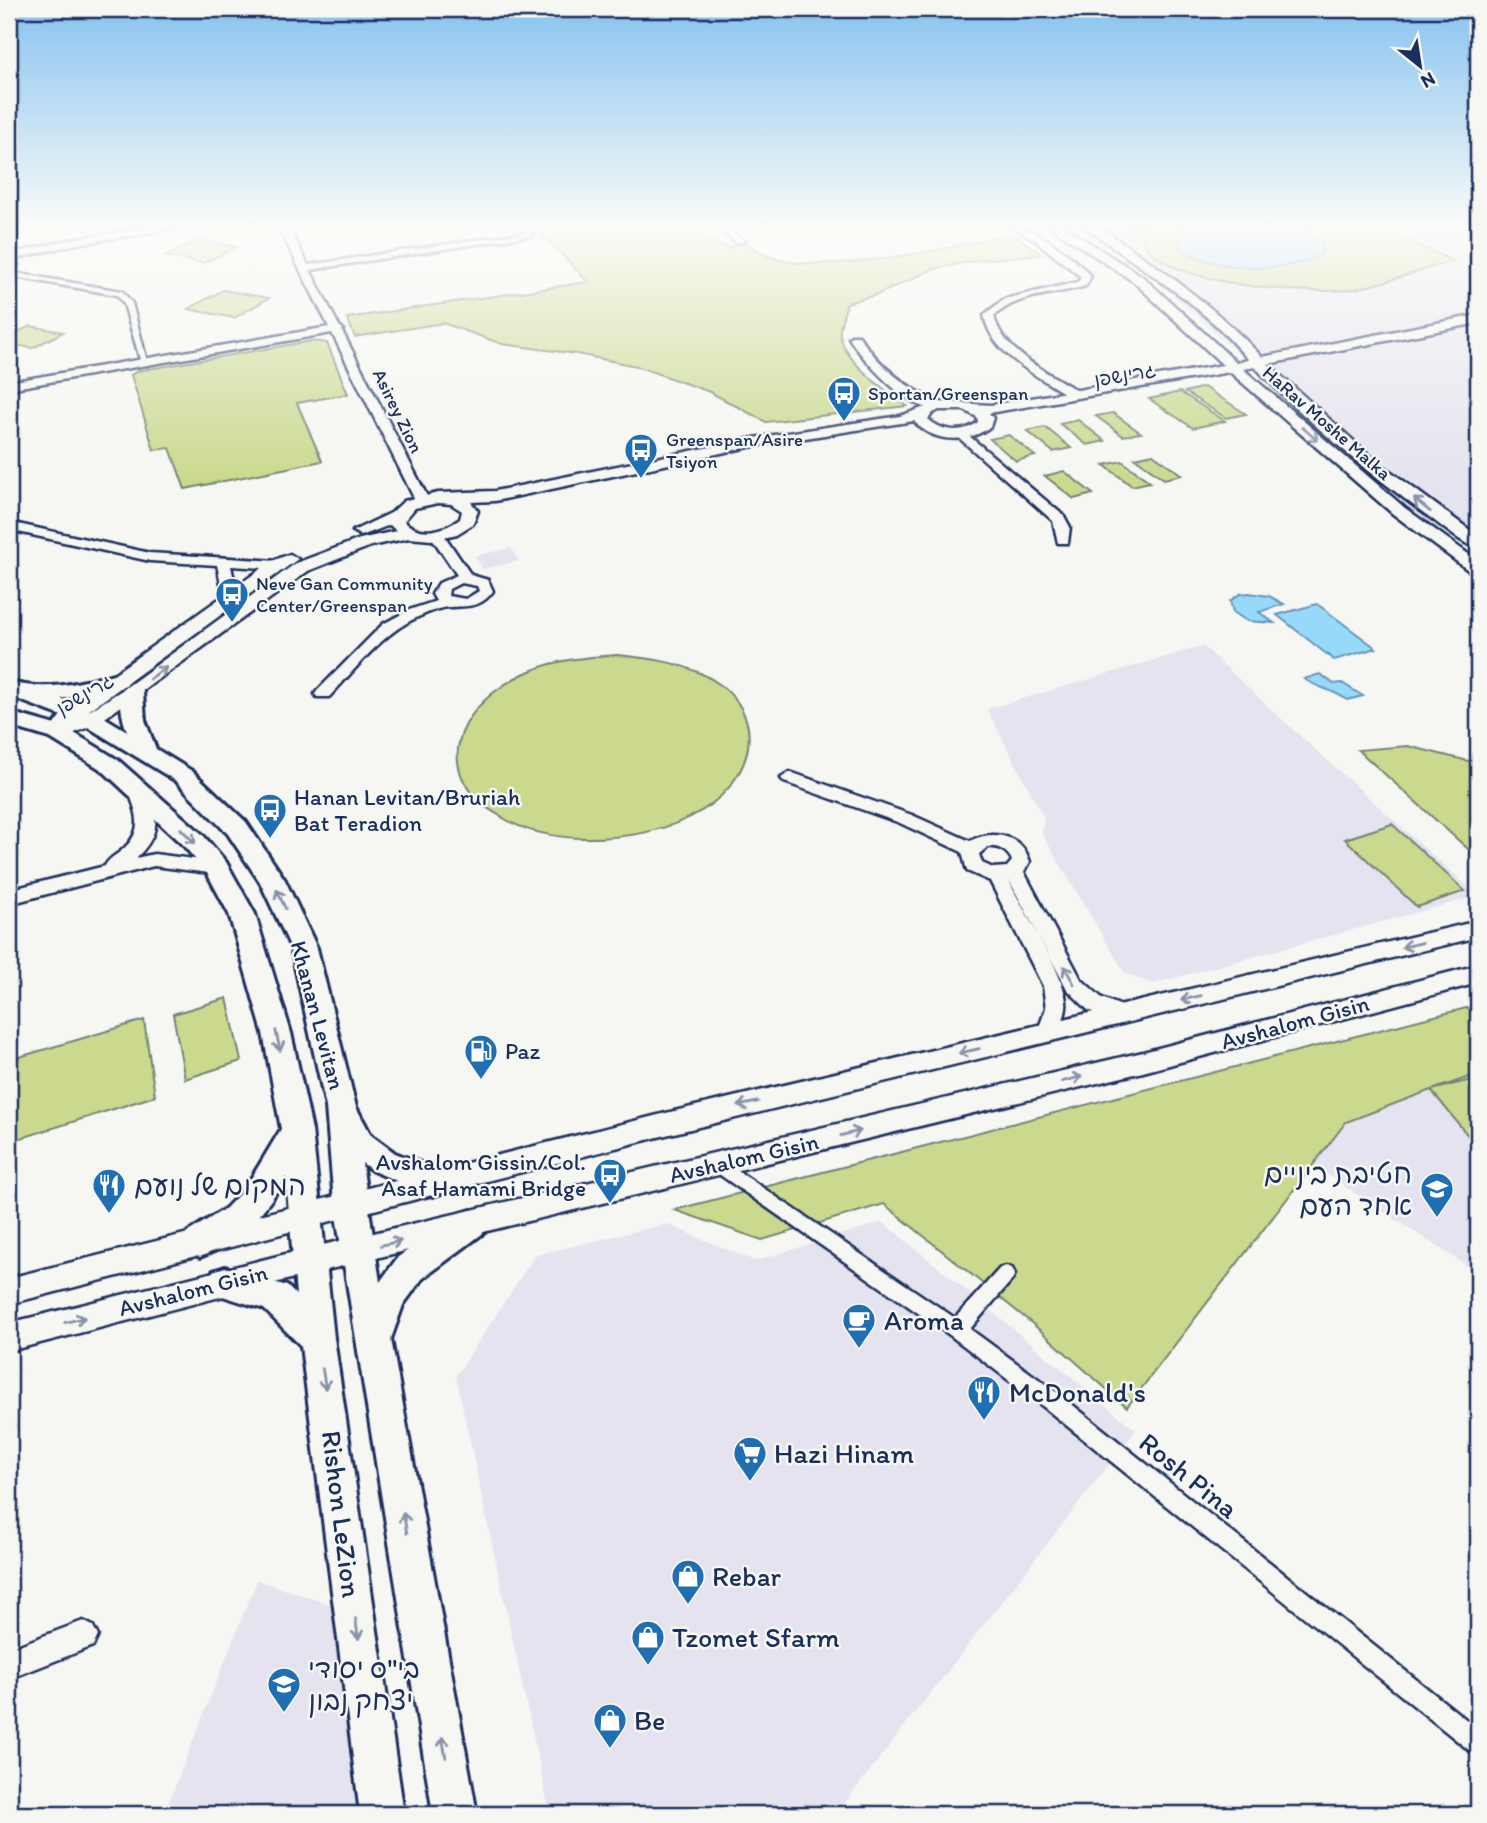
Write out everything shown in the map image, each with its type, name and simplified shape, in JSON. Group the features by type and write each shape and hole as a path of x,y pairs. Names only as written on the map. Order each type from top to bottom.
{"main road":[{"path":"33,695 125,686 147,755"},
{"path":"9,688 33,695 74,721"},
{"path":"9,719 74,721"},
{"name":"Khanan Levitan","path":"74,721 147,755 184,776 237,828 272,880 304,948 341,1107 351,1203 360,1250"},
{"name":"Khanan Levitan","path":"74,721 110,765 193,840 217,868 242,914 277,1033 297,1130 307,1214"},
{"path":"341,1107 360,1144 384,1162 433,1182"},
{"path":"200,1242 237,1218 257,1196 297,1130"},
{"name":"Rishon LeZion","path":"307,1214 317,1338 382,1814"},
{"path":"373,1341 389,1297 410,1268 471,1224"},
{"path":"360,1250 373,1341 455,1814"},
{"path":"225,1282 275,1297 317,1338"}],"street":[{"path":"130,311 145,363"},
{"name":"Asirey Zion","path":"328,311 422,500"},
{"path":"994,311 989,316 989,324 995,337 1074,394"},
{"name":"HaRav Moshe Malka","path":"1172,311 1399,511 1478,569"},
{"name":"HaRav Moshe Malka","path":"1207,311 1247,350 1267,364 1280,383 1427,510 1478,543"},
{"name":"גרינשפן","path":"962,434 1003,418 1478,319"},
{"name":"גרינשפן","path":"1267,364 1291,364 1478,326"},
{"path":"9,386 338,330"},
{"path":"855,338 866,357 879,370 930,409"},
{"path":"1217,353 1209,376 1258,389"},
{"path":"1280,383 1279,372 1291,364"},
{"name":"גרינשפן","path":"970,407 991,409 1074,394 1209,376"},
{"path":"422,500 495,496 754,442 903,420 930,409 970,407 986,418 985,424"},
{"path":"929,428 921,420 930,409"},
{"path":"466,578 437,535 460,527 470,517 504,505 770,451 907,429 929,428 962,434 1059,519 1063,527 1063,540"},
{"path":"450,499 467,506 470,517"},
{"name":"גרינשפן","path":"125,686 231,598 278,565 397,516 402,509 422,500"},
{"path":"397,516 396,522 408,533"},
{"path":"9,526 150,557 278,565"},
{"name":"גרינשפן","path":"74,721 302,567 366,542 408,533 437,535"},
{"path":"223,562 231,598"},
{"path":"323,694 388,627 414,613 447,602 464,604 484,595 486,591 483,583 466,578 444,586 439,594 447,602"},
{"path":"790,778 906,819 972,849"},
{"path":"105,871 130,856 144,836 148,819 135,786"},
{"path":"993,841 1010,845 1020,856 1021,862 1005,874 988,874 974,866 970,854 972,849 977,844 993,841"},
{"path":"9,897 154,860 217,868"},
{"path":"1005,874 1074,984 1095,1004 1122,1015"},
{"path":"1005,874 1053,986 1056,1008 1047,1033"},
{"name":"Avshalom Gisin","path":"9,1292 433,1182 1478,929"},
{"name":"Avshalom Gisin","path":"9,1336 310,1261 1143,1062 1478,974"},
{"name":"Rosh Pina","path":"719,1165 957,1330 1052,1401 1478,1743"},
{"path":"957,1330 1006,1274"},
{"path":"9,1664 83,1636"}],"shaded area":[{"path":"1190,311 1478,311 1478,555 1414,512"},
{"path":"511,548 519,561 483,569 475,556"},
{"path":"1203,646 1478,896 1152,984 1125,973 1042,834 1044,818 987,709"},
{"name":"חטיבת ביניים אחד העם","path":"1478,1074 1478,1273 1312,1165 1346,1122"},
{"path":"883,1222 1136,1430 836,1814 550,1814 456,1376 535,1255 666,1224 755,1261"},
{"name":"בי\"ס יסודי יצחק נבון","path":"257,1580 355,1613 373,1814 164,1814"}],"green space":[{"path":"199,311 246,311 234,318"},
{"path":"393,311 845,311 840,329 846,351 865,373 907,406 766,422 710,392 636,366 577,354 502,344 443,323 355,337 347,318"},
{"path":"30,326 63,332 33,348 9,344 9,337"},
{"path":"312,341 327,343 348,394 297,403 322,461 185,489 170,448 154,450 131,375 137,371"},
{"path":"1204,387 1246,414 1226,418 1185,392"},
{"path":"1180,392 1225,421 1193,428 1149,399"},
{"path":"1113,413 1141,433 1123,436 1096,416"},
{"path":"1078,420 1105,441 1087,445 1060,424"},
{"path":"1045,427 1071,448 1053,452 1027,431"},
{"path":"1009,435 1035,456 1016,461 990,439"},
{"path":"1153,454 1182,475 1164,479 1135,458"},
{"path":"1122,461 1150,482 1132,486 1104,465"},
{"path":"1064,471 1093,494 1074,499 1045,476"},
{"path":"618,655 660,661 690,669 722,686 737,702 746,720 749,739 737,777 722,794 703,810 675,824 644,833 597,838 541,833 513,824 478,801 464,781 458,762 459,743 477,708 493,693 530,671 573,659"},
{"path":"1478,680 1478,858 1358,750 1408,746 1476,763 1474,684"},
{"path":"1392,824 1465,891 1417,907 1345,839"},
{"path":"227,998 241,1061 185,1079 173,1014"},
{"path":"1478,1005 1478,1074 1432,1090 1478,1078 1478,1148 1431,1090 1346,1122 1127,1407 1034,1325 884,1204 762,1240 674,1210"},
{"path":"144,1020 155,1096 9,1142 9,1060"}],"water":[{"path":"1240,594 1269,596 1284,604 1259,612 1274,623 1247,621 1233,612 1230,601"},
{"path":"1317,604 1376,648 1334,660 1277,615"},
{"path":"1320,674 1334,684 1342,683 1363,696 1347,700 1304,679"}],"place":[{"name":"Sportan/Greenspan","path":"844,423"},
{"name":"Greenspan/Asire Tsiyon","path":"641,480"},
{"name":"Neve Gan Community Center/Greenspan","path":"232,624"},
{"name":"Hanan Levitan/Bruriah Bat Teradion","path":"270,840"},
{"name":"Paz","path":"481,1081"},
{"name":"Avshalom Gissin/Col. Asaf Hamami Bridge","path":"610,1205"},
{"name":"המקום של נועם","path":"109,1215"},
{"name":"חטיבת ביניים אחד העם","path":"1437,1219"},
{"name":"Aroma","path":"859,1350"},
{"name":"McDonald's","path":"984,1422"},
{"name":"Hazi Hinam","path":"750,1483"},
{"name":"Rebar","path":"688,1606"},
{"name":"Tzomet Sfarm","path":"648,1667"},
{"name":"בי\"ס יסודי יצחק נבון","path":"284,1714"},
{"name":"Be","path":"610,1750"}]}
